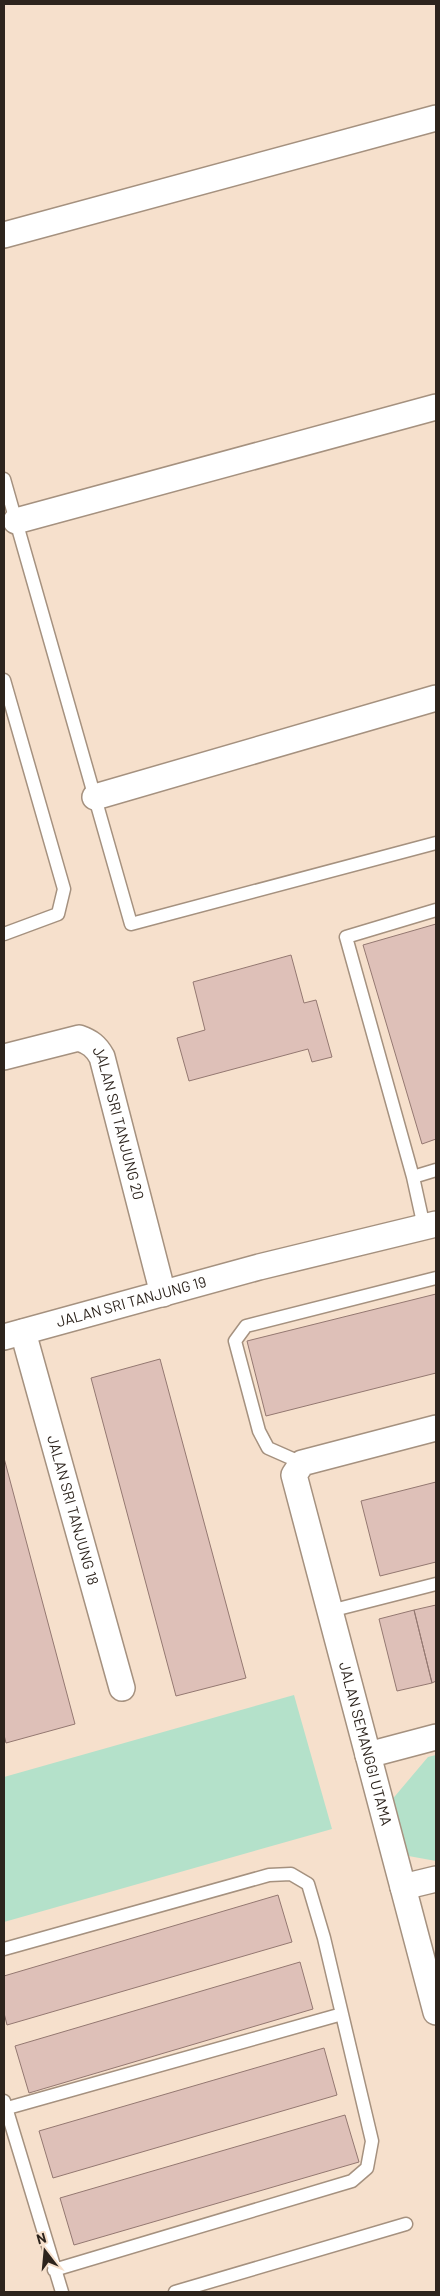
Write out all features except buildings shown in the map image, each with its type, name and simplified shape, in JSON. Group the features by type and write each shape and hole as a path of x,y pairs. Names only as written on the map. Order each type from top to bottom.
{"street":[{"path":"4,235 436,118"},
{"path":"16,521 436,407"},
{"path":"95,797 436,698"},
{"name":"JALAN SRI TANJUNG 20","path":"4,1057 78,1038 90,1042 97,1048 102,1057 163,1294"},
{"name":"JALAN SRI TANJUNG 19","path":"13,1334 259,1267 430,1226"},
{"name":"JALAN SRI TANJUNG 18","path":"13,1334 122,1688"},
{"path":"298,1469 436,1428"},
{"name":"JALAN SEMANGGI UTAMA","path":"298,1469 330,1611 436,2012"},
{"path":"368,1755 436,1737"},
{"path":"403,1887 436,1879"}],"lane":[{"path":"4,479 131,924 436,843"},
{"path":"4,680 64,889 58,914 4,934"},
{"path":"430,1226 413,1177 346,937 436,910"},
{"path":"413,1177 436,1170"},
{"path":"298,1469 268,1448 259,1431 235,1341 246,1326 436,1278"},
{"path":"330,1611 436,1584"},
{"path":"4,1949 269,1875 291,1874 308,1884 342,2014 372,2141 367,2168 352,2181 54,2270"},
{"path":"62,2292 4,2106 342,2014"},
{"path":"175,2292 406,2224"}],"green space":[{"path":"294,1695 332,1829 4,1922 4,1777"},
{"path":"436,1755 436,1861 403,1855 390,1802 428,1757"}]}
